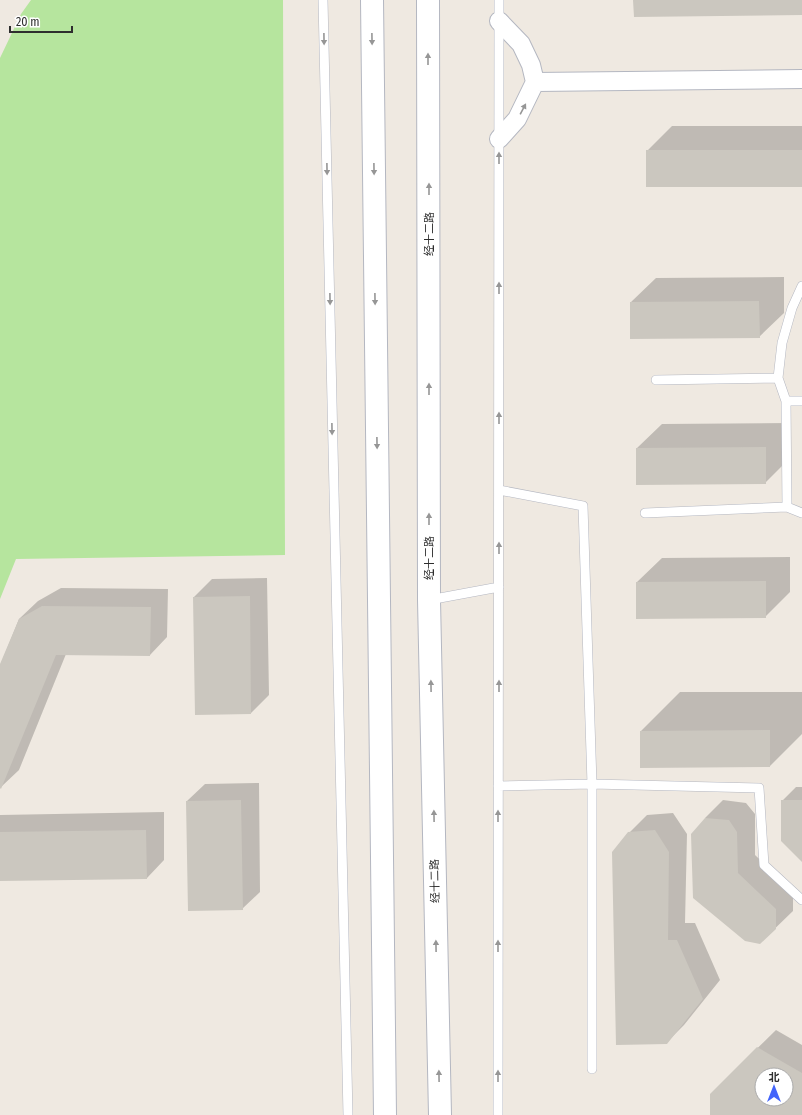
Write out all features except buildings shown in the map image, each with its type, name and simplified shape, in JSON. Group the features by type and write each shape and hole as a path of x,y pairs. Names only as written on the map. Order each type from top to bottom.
{"main road":[{"path":"372,0 385,1115"},
{"name":"经十二路","path":"428,0 429,600 440,1115"}],"street":[{"path":"499,21 522,44 531,65 535,82 517,119 499,140"},
{"path":"535,82 802,79"}],"lane":[{"path":"323,0 348,1115"},
{"path":"498,1115 499,0"},
{"path":"787,507 786,401 778,378 782,343 792,308 802,286"},
{"path":"656,380 778,378"},
{"path":"786,401 802,401"},
{"path":"499,490 583,506 592,784 592,1069"},
{"path":"645,513 787,507 802,513"},
{"path":"429,600 499,587"},
{"path":"498,786 592,784 759,788 764,865 802,900"}],"green space":[{"path":"31,0 283,0 285,555 16,559 0,599 0,58 21,14"}]}
